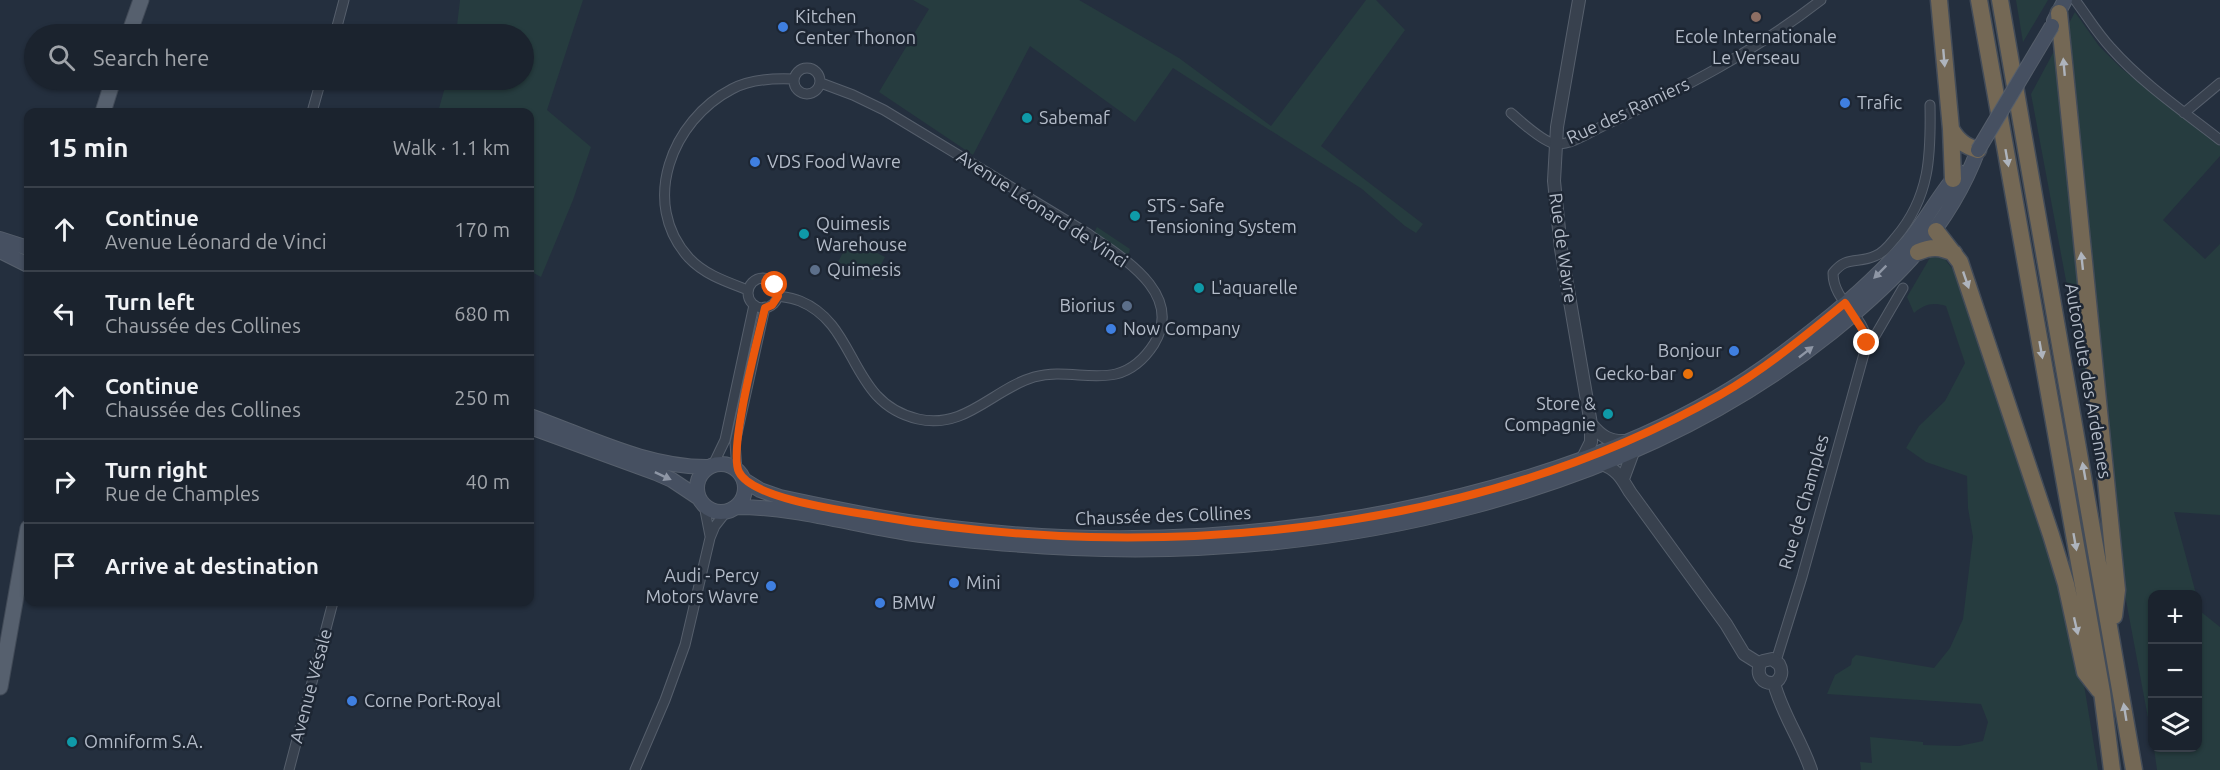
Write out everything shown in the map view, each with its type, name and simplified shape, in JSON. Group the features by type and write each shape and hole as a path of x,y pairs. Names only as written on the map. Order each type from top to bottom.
{"highway":[{"path":"1939,0 1951,129 1951,175 1953,179"},
{"path":"1978,0 2102,692 2112,770"},
{"name":"Autoroute des Ardennes","path":"2000,0 2112,632 2134,770"},
{"path":"2059,13 2117,590 2112,632"},
{"path":"1951,129 1970,158"},
{"path":"1936,231 1954,253 1964,274 2066,584 2085,672 2102,692"},
{"path":"1918,252 1931,247 1944,248 1954,253"}],"main road":[{"path":"133,24 141,0"},
{"path":"1849,309 1918,252 1936,231 1936,216 2059,13"},
{"path":"104,108 110,90"},
{"path":"1849,309 1923,223 1970,158"},
{"path":"0,239 24,248"},
{"path":"0,251 24,264"},
{"name":"Chaussée des Collines","path":"731,510 775,508 907,533 968,541 1072,548 1203,548 1282,541 1407,521 1521,492 1726,405 1798,358 1849,309"},
{"path":"534,417 666,464 689,468 726,464 740,475 744,495 731,510 718,512 681,486 656,473 534,428"},
{"name":"Chaussée des Collines","path":"740,475 760,490 780,497 861,514 976,530 1083,538 1205,536 1281,530 1345,521 1445,501 1582,460 1602,458"},
{"path":"701,502 697,484 699,477 711,466"},
{"path":"0,687 24,551"}],"street":[{"path":"338,24 344,0"},
{"name":"Rue de Wavre","path":"1579,0 1555,144 1554,181 1556,219 1591,424 1591,442 1582,460"},
{"name":"Rue des Ramiers","path":"1555,144 1574,139 1678,90 1772,37 1821,0"},
{"path":"2075,0 2112,50 2141,78 2220,140"},
{"name":"Avenue Léonard de Vinci","path":"808,68 819,74 821,83 816,91 806,95 796,88 794,80 797,72 808,68"},
{"name":"Avenue Léonard de Vinci","path":"794,80 775,78 732,88 688,125 677,141 664,190 666,213 675,236 688,258 705,272 748,290 756,280 766,278 775,285 778,296 800,301 819,313 848,348 869,389 884,405 900,414 920,420 937,421 958,418 1000,392 1036,377 1057,372 1116,374 1134,367 1148,353 1157,339 1161,326 1158,298 1148,281 1127,262 1094,238 884,110 821,83"},
{"path":"2184,113 2220,83"},
{"path":"313,108 318,90"},
{"name":"Rue de Champles","path":"1866,352 1866,335 1834,287 1833,273 1846,261 1875,257 1885,250 1907,224 1917,204 1928,171 1930,105"},
{"path":"1510,113 1546,140 1555,144"},
{"name":"Rue de Champles","path":"1774,683 1781,673 1782,669 1776,661 1866,352 1904,288"},
{"path":"748,290 750,300 754,305 765,308 772,305 778,296"},
{"path":"711,466 725,440 754,305"},
{"path":"740,475 735,443 765,308"},
{"path":"1591,424 1603,437 1632,446 1623,478"},
{"path":"1602,458 1623,478 1630,492 1726,624 1744,654 1760,664"},
{"path":"701,502 710,538"},
{"path":"635,770 665,700 685,645 710,538 715,526 731,510"},
{"name":"Avenue Vésale","path":"289,770 332,606"},
{"path":"1776,661 1767,659 1760,664 1758,671 1761,679 1766,683 1774,683 1781,707 1807,756 1811,770"}],"green space":[{"path":"460,0 583,0 547,110 591,147 573,200 541,277 534,273 534,108 439,108 444,90 534,90 534,24 457,24"},
{"path":"913,0 1079,0 1179,58 1271,126 1366,0 1376,0 1405,30 1321,146 1423,224 1416,233 1362,189 1173,68 1135,122 1030,46 973,155 879,92 929,9"},
{"path":"2016,0 2048,0 2023,42"},
{"path":"2075,12 2099,46 2121,68 2220,146 2220,156 2163,220 2205,259 2220,244 2220,515 2174,512 2195,590 2148,590 2148,718 2031,94"},
{"path":"1097,227 1130,249 1129,253 1125,255 1094,233"},
{"path":"850,239 885,257 873,280 838,262"},
{"path":"1931,256 1944,258 1954,271 2033,496 2077,642 2098,770 1861,770 1860,762 1872,763 1870,737 1923,742 1923,745 1959,746 1983,741 1988,722 1981,704 1827,694 1835,675 1851,665 1856,655 1934,668 1950,648 1963,619 1973,537 1968,508 1967,476 1926,462 1906,448 1919,426 1945,401 1965,363 1946,306 1929,305 1914,313 1907,297"},
{"path":"2202,613 2220,627 2220,770 2157,770 2155,752 2202,752"}],"place":[{"name":"Ecole Internationale Le Verseau","path":"1756,17"},
{"name":"Kitchen Center Thonon","path":"783,27"},
{"name":"Trafic","path":"1845,103"},
{"name":"Sabemaf","path":"1027,118"},
{"name":"VDS Food Wavre","path":"755,162"},
{"name":"STS - Safe Tensioning System","path":"1135,216"},
{"name":"Quimesis Warehouse","path":"804,234"},
{"name":"Quimesis","path":"815,270"},
{"name":"L'aquarelle","path":"1199,288"},
{"name":"Biorius","path":"1127,306"},
{"name":"Now Company","path":"1111,329"},
{"name":"Bonjour","path":"1734,351"},
{"name":"Gecko-bar","path":"1688,374"},
{"name":"Store & Compagnie","path":"1608,414"},
{"name":"Mini","path":"954,583"},
{"name":"Audi - Percy Motors Wavre","path":"771,586"},
{"name":"BMW","path":"880,603"},
{"name":"Corne Port-Royal","path":"352,701"},
{"name":"Omniform S.A.","path":"72,742"}],"route":[{"path":"775,285 778,296 772,305 765,308 735,443 737,470 750,485 780,497 909,522 976,530 1083,538 1205,536 1281,530 1345,521 1445,501 1582,460 1653,430 1689,412 1755,373 1845,303 1866,335 1867,343"}]}
